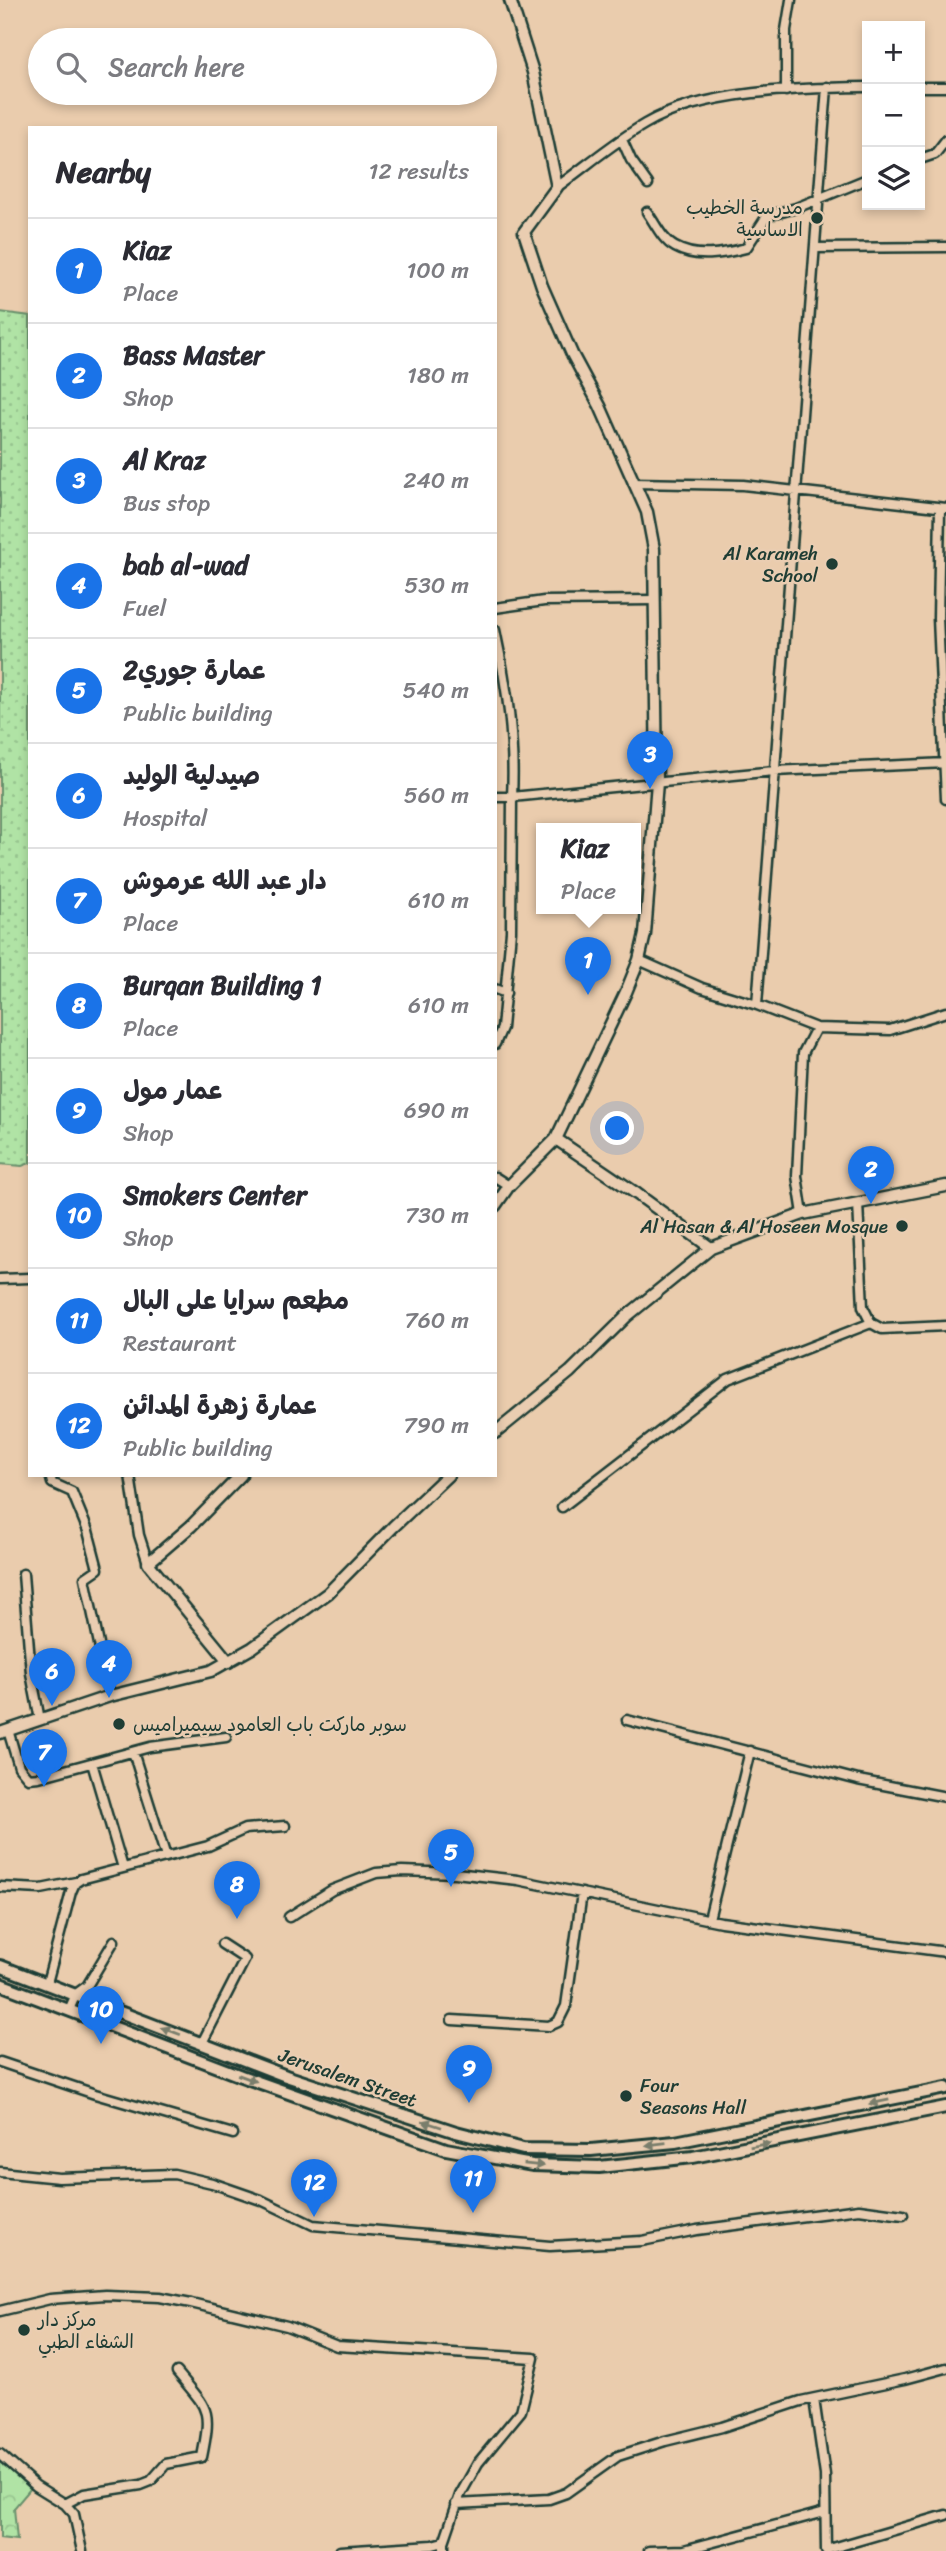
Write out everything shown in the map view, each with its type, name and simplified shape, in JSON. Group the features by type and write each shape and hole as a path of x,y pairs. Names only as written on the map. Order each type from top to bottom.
{"main road":[{"name":"Jerusalem Street","path":"0,1966 286,2076 456,2132 523,2149 591,2150 675,2142 946,2088"},
{"name":"Jerusalem Street","path":"0,1984 241,2076 446,2149 532,2165 599,2166 693,2157 946,2107"}],"street":[{"path":"510,0 533,72 557,187"},
{"path":"786,91 786,30 791,0"},
{"path":"497,1203 509,1186 556,1139 594,1063 639,960 645,934 657,782 654,549 647,512 542,286 524,232 557,187 646,123 689,106 727,96 862,87"},
{"path":"925,87 946,88"},
{"path":"757,1005 827,88"},
{"path":"622,140 631,160 648,184"},
{"path":"925,157 935,154 946,140"},
{"path":"647,212 662,235 674,247 695,254 724,254 746,248 767,216 796,208 862,181"},
{"path":"815,248 946,247"},
{"path":"633,483 743,485 943,509 939,618 946,799"},
{"path":"497,608 544,601 654,600"},
{"path":"497,641 511,716 514,761 511,930 502,1028 497,1039"},
{"path":"497,797 573,792 774,771 945,763"},
{"path":"639,960 702,988 757,1005 816,1028 890,1030 946,1012"},
{"path":"497,990 506,993"},
{"path":"803,1214 797,1176 803,1054 816,1028"},
{"path":"556,1139 711,1248"},
{"path":"497,1178 509,1186"},
{"path":"497,1431 570,1371 627,1316 711,1248 803,1214 946,1186"},
{"path":"858,1203 863,1307 871,1323 883,1329 946,1326"},
{"path":"0,1279 28,1278"},
{"path":"562,1507 728,1379 871,1323"},
{"path":"50,1477 52,1483 72,1492 88,1531 98,1569 85,1578 110,1696"},
{"path":"130,1477 139,1535 148,1563 229,1662"},
{"path":"148,1563 191,1526 239,1477"},
{"path":"226,1737 150,1747 28,1778 19,1767 4,1731 110,1696 211,1671 229,1662 328,1592 446,1477"},
{"path":"23,1574 31,1673 40,1720"},
{"path":"627,1720 858,1780 946,1797"},
{"path":"709,1919 750,1751"},
{"path":"133,1752 166,1857"},
{"path":"92,1763 122,1868"},
{"path":"0,1887 41,1889 76,1882 208,1846 244,1829 285,1826"},
{"path":"289,1917 332,1890 376,1873 402,1871 518,1880 709,1919 793,1933 946,1952"},
{"path":"47,1983 76,1882"},
{"path":"452,2020 549,2025 558,2022 566,2006 582,1893"},
{"path":"69,2010 76,1994 87,1986 114,1941"},
{"path":"202,2043 245,1959 222,1944"},
{"path":"0,2062 95,2094 233,2134"},
{"path":"0,2172 59,2178 174,2174 212,2183 261,2200 313,2225 550,2246 642,2241 697,2230 859,2209 903,2215"},
{"path":"0,2311 51,2299 105,2295 160,2297 287,2326 337,2346 534,2358 521,2411 478,2463 456,2504 444,2547 433,2545 340,2551"},
{"path":"456,2504 549,2499 566,2493 618,2456 814,2399 946,2368"},
{"path":"65,2504 84,2494 141,2485 151,2481 166,2464 202,2457 208,2428 207,2408 177,2372"},
{"path":"814,2399 825,2475 826,2551 946,2515"},
{"path":"0,2454 36,2486 65,2504 74,2514 82,2551"},
{"path":"649,2551 684,2550 825,2512"}],"green space":[{"path":"0,312 28,316 28,1164 22,1166 0,1164"},
{"path":"0,2461 31,2488 14,2508 17,2540 0,2538"}],"place":[{"name":"مدرسة الخطيب الاساسية","path":"817,218"},
{"name":"Al Karameh School","path":"832,564"},
{"name":"Al Kraz","path":"650,789"},
{"name":"Kiaz","path":"588,995"},
{"name":"Bass Master","path":"871,1204"},
{"name":"Al Hasan & Al Hoseen Mosque","path":"902,1226"},
{"name":"bab al-wad","path":"109,1698"},
{"name":"صيدلية الوليد","path":"52,1706"},
{"name":"سوبر ماركت باب العامود سيميراميس","path":"119,1724"},
{"name":"دار عبد الله عرموش","path":"44,1787"},
{"name":"عمارة جوري2","path":"451,1887"},
{"name":"Burqan Building 1","path":"237,1919"},
{"name":"Smokers Center","path":"101,2044"},
{"name":"Four Seasons Hall","path":"626,2096"},
{"name":"عمار مول","path":"469,2103"},
{"name":"مطعم سرايا على البال","path":"473,2213"},
{"name":"عمارة زهرة المدائن","path":"314,2217"},
{"name":"مركز دار الشفاء الطبي","path":"24,2330"}]}
